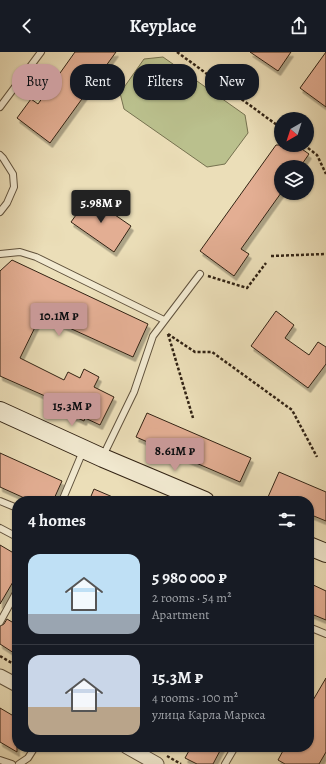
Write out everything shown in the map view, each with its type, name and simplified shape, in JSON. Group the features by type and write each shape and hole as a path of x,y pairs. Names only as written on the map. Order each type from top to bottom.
{"street":[{"path":"0,411 103,458 193,496"},
{"path":"314,548 326,553"},
{"path":"0,676 12,682"},
{"path":"136,752 157,764"}],"lane":[{"path":"0,107 41,52"},
{"path":"0,156 4,158 13,174 14,187 0,212"},
{"path":"0,199 6,203"},
{"path":"0,254 20,252 36,257 164,320"},
{"path":"103,458 134,392 153,336 200,274"},
{"path":"64,496 84,449"},
{"path":"0,501 12,506"},
{"path":"0,528 12,534"},
{"path":"0,622 12,600"},
{"path":"314,629 326,634"},
{"path":"19,764 28,758 32,752"},
{"path":"225,764 232,752"},
{"path":"0,760 12,764"}],"path":[{"path":"177,52 274,123"},
{"path":"314,152 317,154 326,174"},
{"path":"271,256 326,254"},
{"path":"200,274 247,288 266,263"},
{"path":"164,320 193,418"},
{"path":"168,334 194,352 212,352 292,410 316,457"},
{"path":"0,656 12,663"}],"green space":[{"path":"163,57 173,64 140,64 144,59"},
{"path":"133,75 133,100 197,100 197,81 205,87 205,100 224,100 245,115 248,133 225,164 207,167 124,109 122,100 125,100 125,86"}],"building":[{"path":"75,52 116,52 107,64 70,64 70,100 81,100 50,143 17,118 30,100 38,104 41,100 62,100 62,70"},
{"path":"250,52 291,52 278,71"},
{"path":"326,52 326,107 300,88"},
{"path":"274,148 274,152 306,152 309,154 305,160 274,160 274,200 276,200 241,249 249,254 234,276 200,251"},
{"path":"89,197 131,226 114,252 71,222"},
{"path":"12,260 148,324 133,357 41,315 20,358 64,380 68,372 80,378 84,369 99,377 94,387 114,397 100,425 85,418 84,421 67,413 68,410 53,402 54,400 0,376 0,271"},
{"path":"276,311 294,325 285,338 309,355 318,342 326,347 326,364 308,388 251,346"},
{"path":"147,413 251,458 240,482 136,437"},
{"path":"0,453 62,481 55,496 20,496 0,487"},
{"path":"279,472 326,492 326,521 314,516 314,496 268,496"},
{"path":"94,489 110,496 91,496"},
{"path":"0,545 12,552 12,584 0,604"},
{"path":"314,585 326,591 326,620 314,615"},
{"path":"7,619 12,622 12,652 0,644 0,626 4,624"},
{"path":"326,678 326,752 319,764 285,764 278,760 282,752 314,752 314,698"},
{"path":"0,708 12,715 12,749 0,742"},
{"path":"188,752 219,752 213,764 197,764 185,758"}]}
